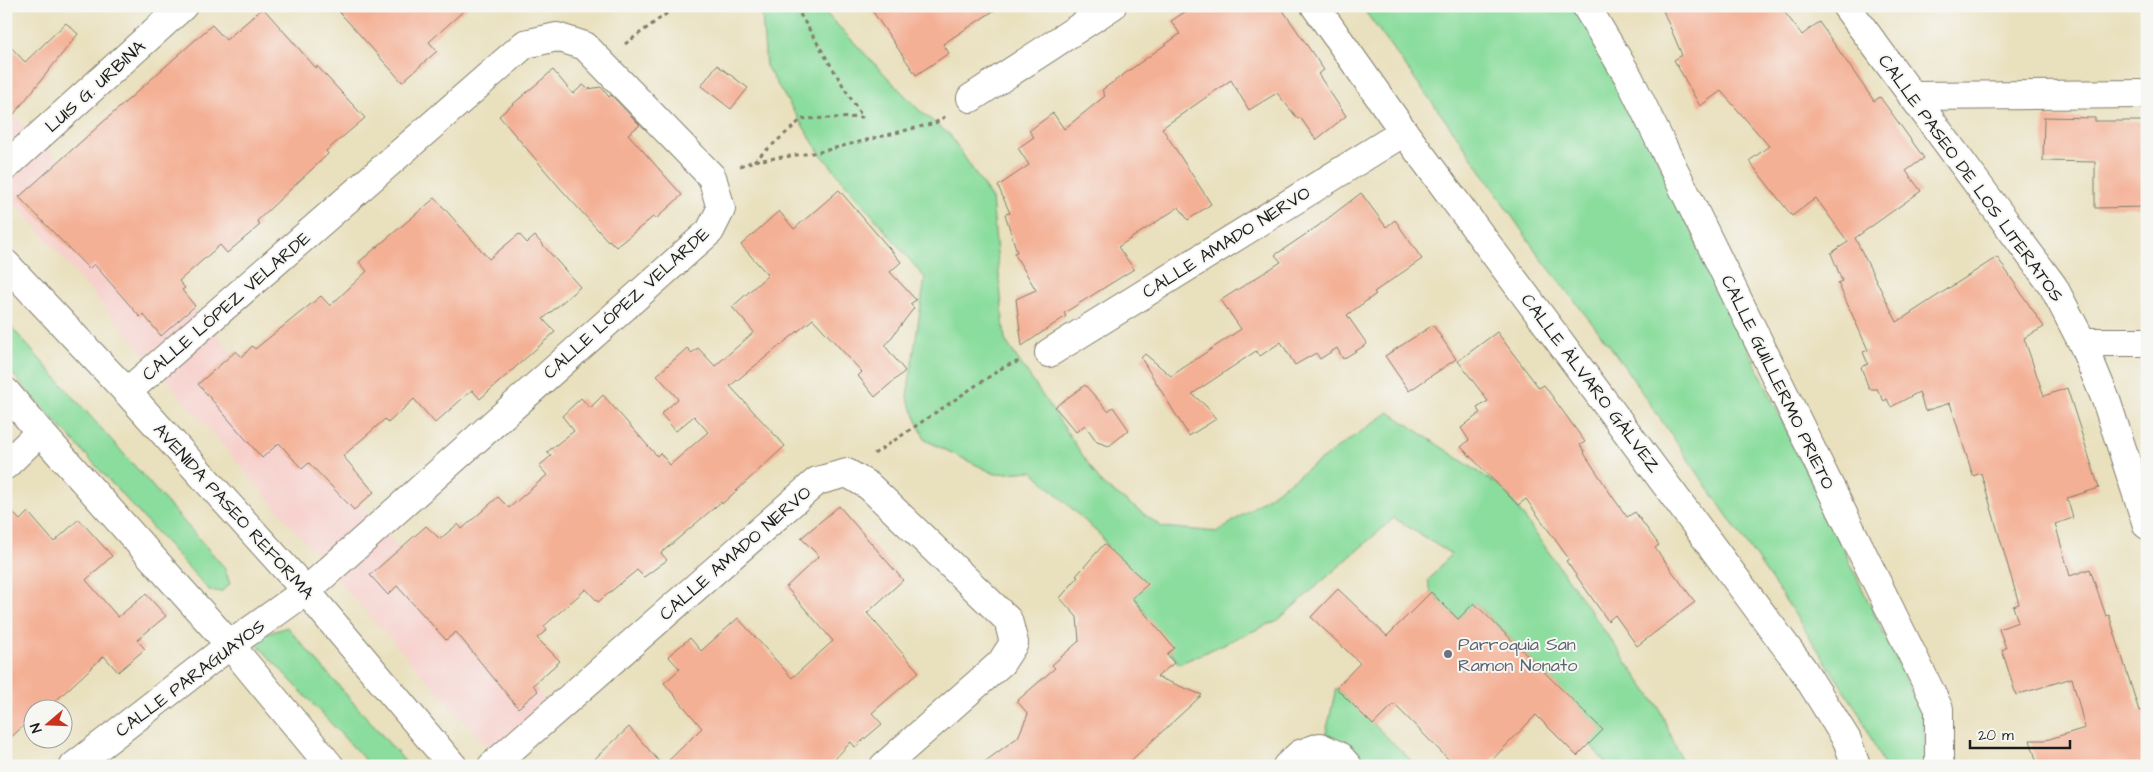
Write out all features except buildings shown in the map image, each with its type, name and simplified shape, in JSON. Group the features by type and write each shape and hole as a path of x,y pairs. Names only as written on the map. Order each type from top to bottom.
{"street":[{"name":"LUIS G. URBINA","path":"6,166 183,6"},
{"path":"971,98 1112,6"},
{"name":"CALLE ÁLVARO GÁLVEZ","path":"1316,6 1404,132 1802,668 1847,740 1856,766"},
{"name":"CALLE GUILLERMO PRIETO","path":"1586,6 1629,78 1939,710 1939,766"},
{"name":"CALLE PASEO DE LOS LITERATOS","path":"1846,6 2053,286 2082,342 2106,400 2147,525"},
{"name":"CALLE LÓPEZ VELARDE","path":"128,392 525,44 557,37 585,46 712,177 721,209 710,231 306,591"},
{"path":"1912,96 2147,94"},
{"name":"CALLE AMADO NERVO","path":"1049,352 1404,132"},
{"name":"AVENIDA PASEO REFORMA","path":"6,264 128,392 306,591 453,766"},
{"path":"2082,342 2147,342"},
{"path":"6,392 230,645 330,766"},
{"path":"6,465 40,432"},
{"path":"847,473 869,486 1008,620 1014,643 1001,663 884,766"},
{"name":"CALLE AMADO NERVO","path":"492,766 817,480 847,473"},
{"name":"CALLE PARAGUAYOS","path":"74,766 230,645 306,591"},
{"path":"1287,766 1300,754 1320,747 1339,756 1348,766"}],"path":[{"path":"601,62 677,6"},
{"path":"754,161 802,118 862,117 795,6"},
{"path":"712,177 754,161 819,152 935,123 971,98"},
{"path":"847,473 918,423 1005,366 1049,352"}],"shaded area":[{"path":"6,109 41,141 208,325 384,532 564,720 506,765 484,743 348,592 6,192"}],"green space":[{"path":"755,6 819,6 919,110 950,135 992,199 1005,340 1102,484 1162,527 1218,532 1389,412 1504,489 1659,708 1684,766 1608,766 1589,743 1602,730 1475,603 1458,619 1431,592 1428,581 1451,554 1394,518 1278,620 1179,664 1132,594 1102,537 1032,471 995,474 925,440 907,397 925,278 819,152 766,66 762,15"},
{"path":"1361,6 1578,6 1633,108 1923,716 1926,766 1884,766 1859,713 1788,604 1610,346 1540,257 1457,136"},
{"path":"6,321 224,567 230,584 221,592 209,590 6,367"},
{"path":"287,627 409,766 371,766 252,639"},
{"path":"1336,688 1417,766 1356,766 1324,742"}],"place":[{"name":"Parroquia San Ramon Nonato","path":"1448,654"}]}
